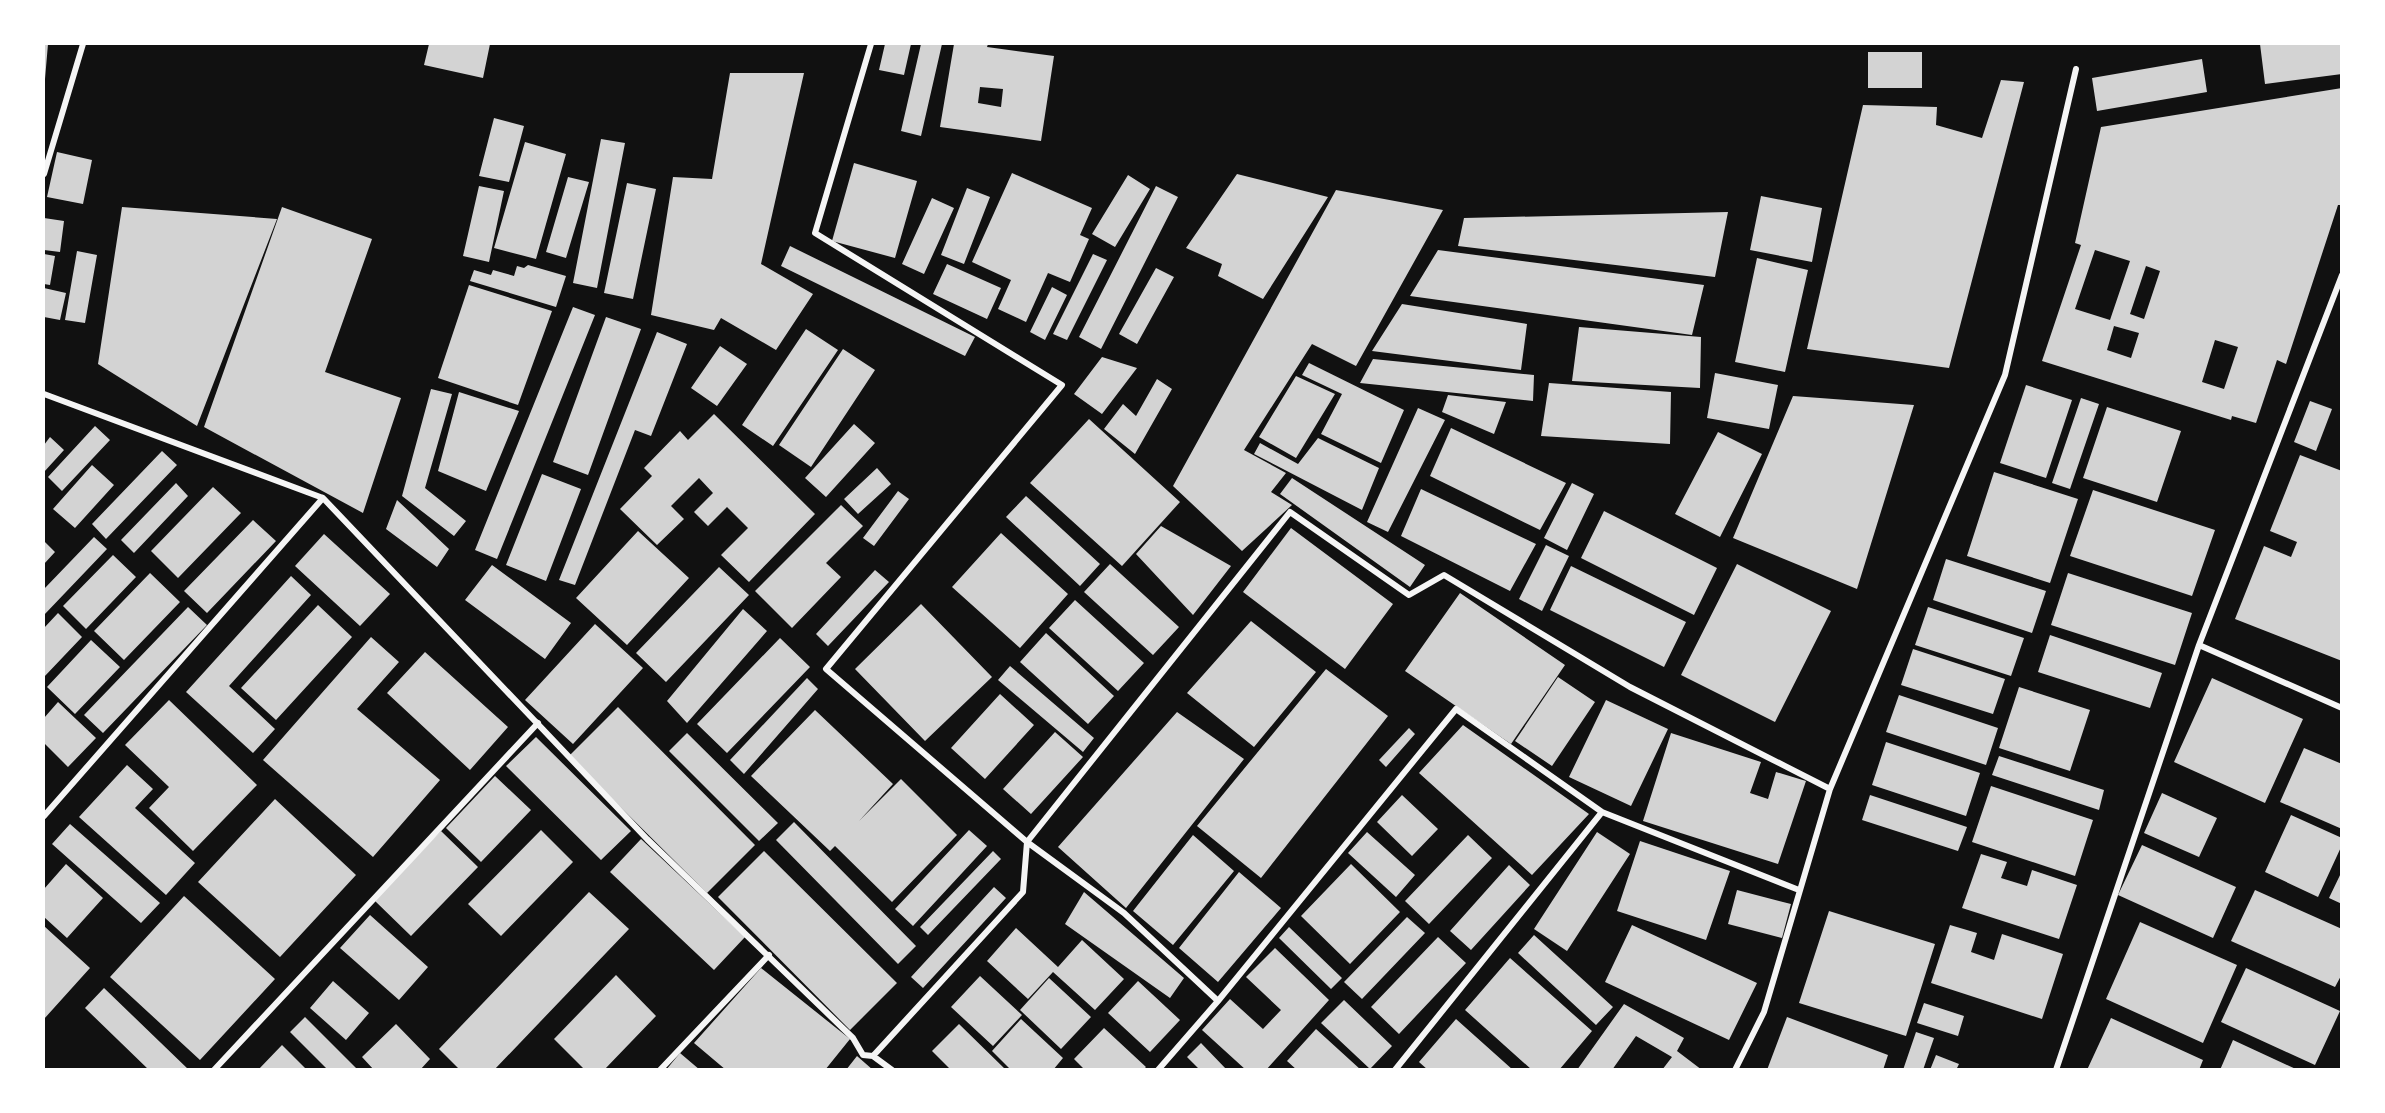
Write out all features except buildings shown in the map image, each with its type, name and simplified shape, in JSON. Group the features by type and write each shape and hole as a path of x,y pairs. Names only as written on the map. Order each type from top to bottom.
{"street":[{"path":"44,174 82,44"},
{"path":"871,44 814,233 1062,385 826,669 1027,842 1124,914 1218,1001"},
{"path":"1735,1070 1764,1012 1830,789 2005,375 2076,69"},
{"path":"2056,1070 2199,645 2342,275"},
{"path":"44,394 323,498 647,839 853,1038 863,1055 873,1056 892,1070"},
{"path":"44,816 323,498"},
{"path":"873,1056 1023,892 1027,842 1290,512 1408,595 1444,575 1630,687 1830,789"},
{"path":"2199,645 2342,708"},
{"path":"1158,1070 1218,1001 1456,709 1602,812 1799,890"},
{"path":"214,1070 538,723"},
{"path":"1395,1070 1602,812"},
{"path":"660,1070 769,955"}]}
